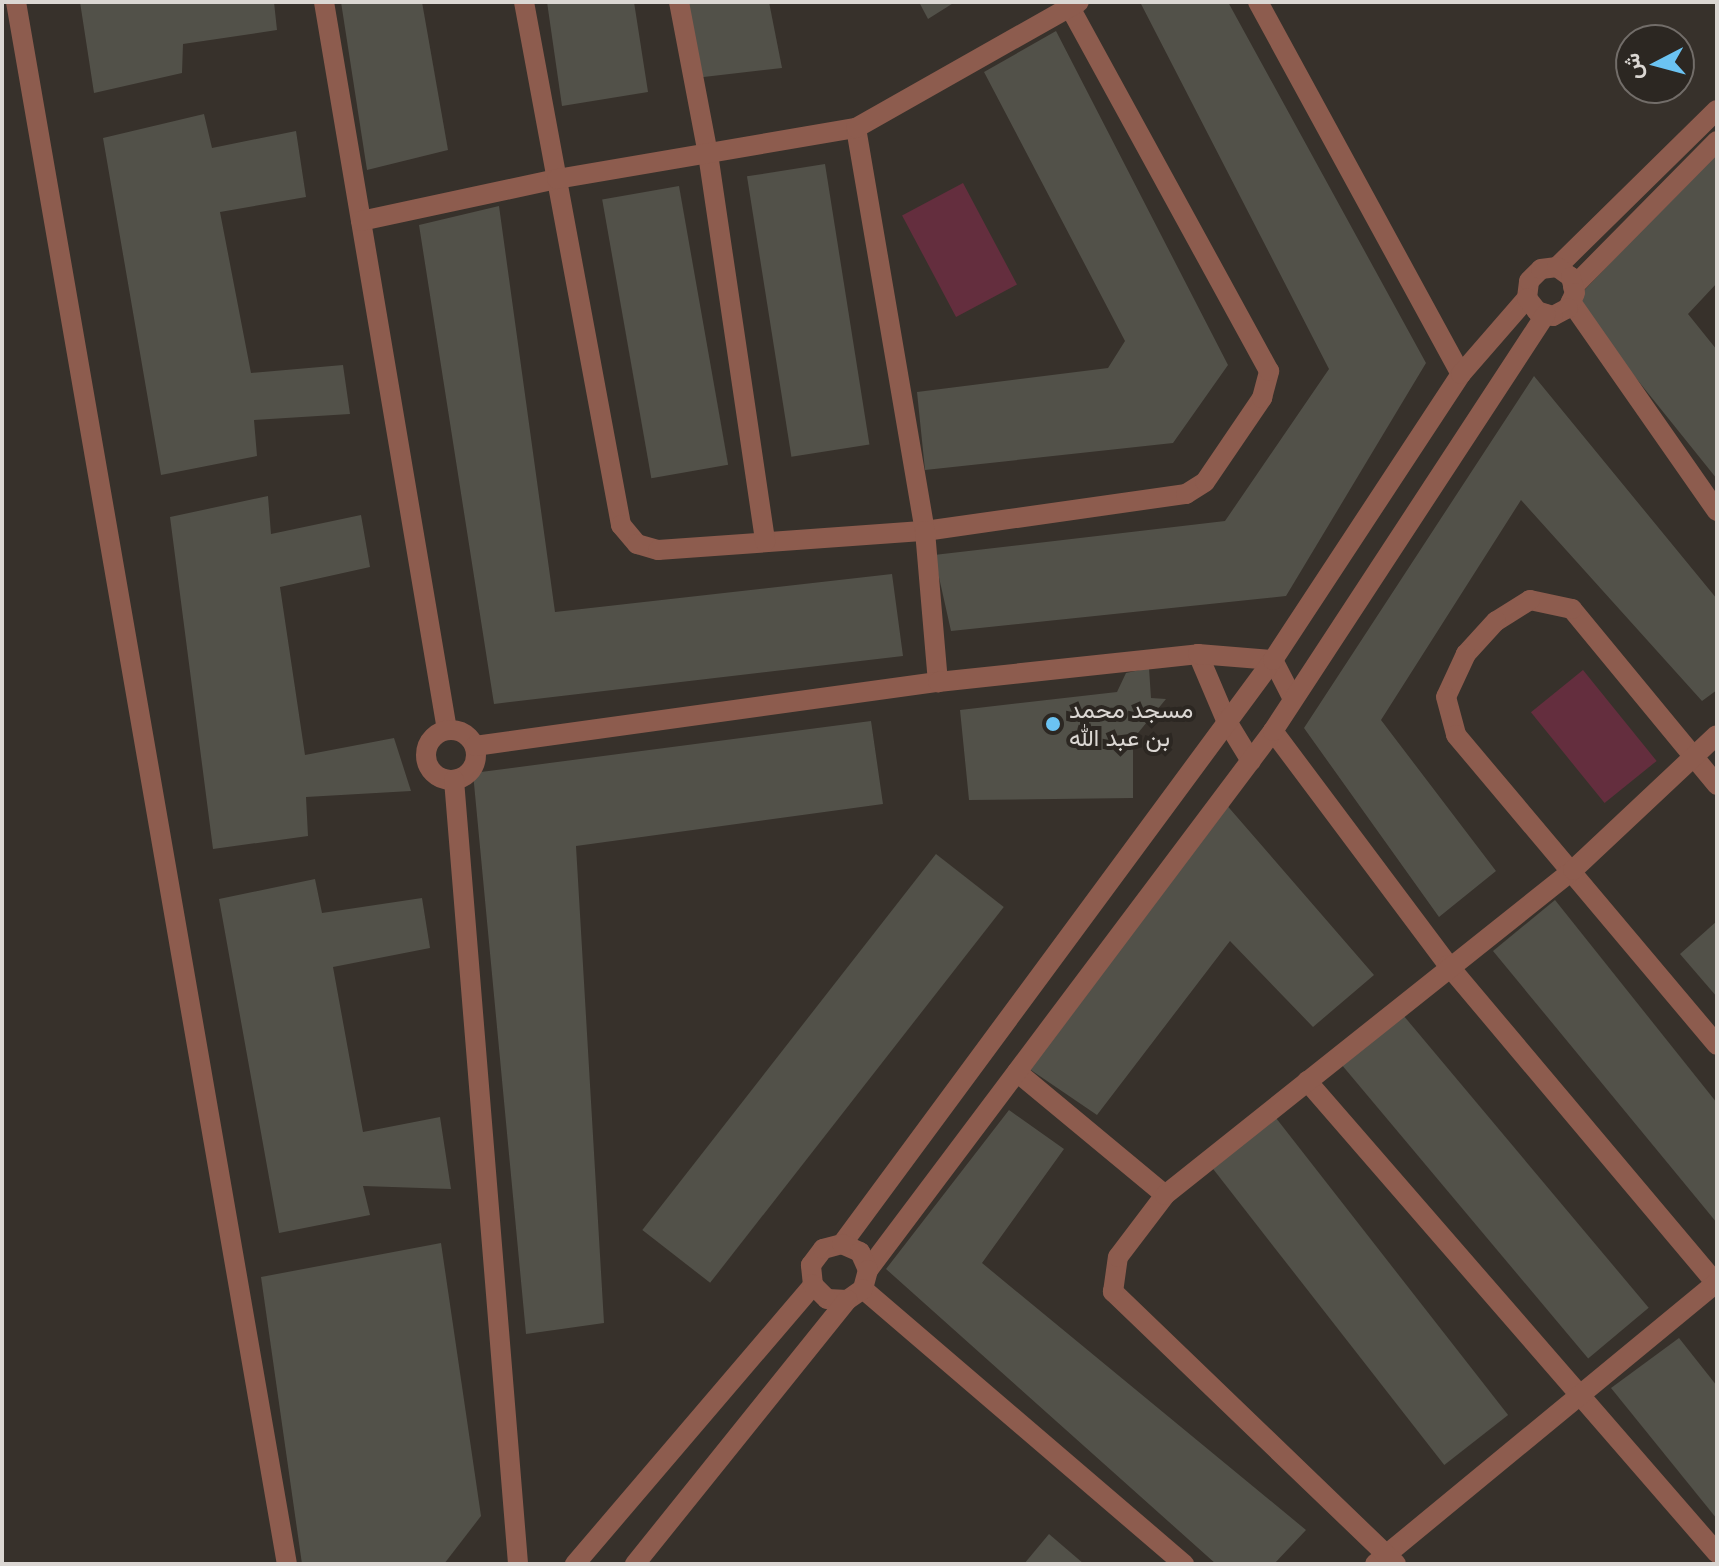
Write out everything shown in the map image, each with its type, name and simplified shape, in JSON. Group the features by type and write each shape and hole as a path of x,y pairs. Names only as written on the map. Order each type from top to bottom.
{"street":[{"path":"16,2 287,1564"},
{"path":"324,2 447,730"},
{"path":"361,221 557,179 856,128 1072,4 1269,371 1262,398 1205,482 1186,494 925,531 658,550 637,544 621,525 557,179 524,2"},
{"path":"679,2 708,154 765,542"},
{"path":"1258,2 1461,374"},
{"path":"842,1244 1273,660 1461,374 1527,298 1529,281 1541,269 1557,267 1717,110"},
{"path":"856,128 925,531 938,682"},
{"path":"1527,298 1553,316 1717,141"},
{"path":"1557,267 1571,277 1572,294 1717,511"},
{"path":"635,1564 860,1287 1273,731 1546,314"},
{"path":"1717,785 1572,609 1530,600 1496,621 1466,654 1446,697 1456,735 1573,870 1717,1045"},
{"path":"475,746 938,682 1198,654 1273,660"},
{"path":"1198,654 1226,720 1251,761"},
{"path":"1273,660 1293,699"},
{"path":"447,730 459,731 475,746 473,768 454,780 434,774 425,753 437,734 447,730"},
{"path":"1273,731 1448,965 1717,1283 1385,1561 1113,1292 1118,1257 1165,1195 1448,965 1573,870 1717,735"},
{"path":"454,780 518,1564"},
{"path":"1017,1072 1165,1195"},
{"path":"1307,1081 1717,1553"},
{"path":"860,1287 827,1299 813,1285 811,1265 823,1249 842,1244 860,1252 860,1287 1184,1564"},
{"path":"575,1564 813,1285"}],"shaded area":[{"path":"963,183 1017,285 956,317 902,215"},
{"path":"1583,670 1657,761 1605,803 1531,712"}],"building":[{"path":"80,2 274,2 277,30 183,44 182,73 94,93"},
{"path":"341,2 422,2 448,150 367,170"},
{"path":"547,2 634,2 648,92 562,106"},
{"path":"682,2 769,2 782,68 695,78"},
{"path":"919,2 955,2 928,19"},
{"path":"1140,2 1228,2 1426,363 1286,596 951,631 934,555 1225,521 1329,369"},
{"path":"1056,31 1228,365 1173,443 925,470 917,392 1108,368 1125,341 984,72"},
{"path":"204,114 212,148 296,131 306,197 220,212 251,373 343,365 350,414 254,420 257,456 161,475 103,138"},
{"path":"1717,151 1717,283 1688,314 1717,350 1717,479 1574,301"},
{"path":"825,164 869,445 791,457 747,176"},
{"path":"679,186 728,465 651,478 602,200"},
{"path":"499,206 555,612 892,574 903,656 494,704 419,225"},
{"path":"1534,376 1717,599 1717,690 1702,701 1521,500 1381,720 1496,871 1439,917 1304,728"},
{"path":"268,496 271,534 361,515 370,567 280,587 305,755 394,738 411,791 306,797 308,836 213,849 170,517"},
{"name":"مسجد محمد بن عبد الله","path":"1149,668 1151,698 1166,699 1133,739 1133,798 969,800 960,710 1117,692 1126,673"},
{"path":"871,721 883,804 576,846 604,1323 526,1334 473,773"},
{"path":"1224,802 1374,975 1313,1027 1230,941 1097,1115 1025,1066"},
{"path":"936,854 1004,907 710,1283 642,1230"},
{"path":"315,879 322,913 422,898 430,948 333,967 363,1132 440,1117 451,1189 363,1186 370,1215 279,1233 219,899"},
{"path":"1555,900 1717,1103 1717,1223 1493,951"},
{"path":"1717,921 1717,997 1680,954"},
{"path":"1398,1009 1649,1308 1588,1359 1337,1060"},
{"path":"1009,1110 1064,1149 982,1263 1306,1530 1274,1564 1216,1564 886,1269"},
{"path":"1276,1118 1508,1415 1444,1465 1212,1168"},
{"path":"441,1243 481,1516 444,1564 302,1564 261,1277"},
{"path":"1679,1338 1717,1386 1717,1519 1611,1388"},
{"path":"1049,1534 1084,1564 1024,1564"}],"place":[{"name":"مسجد محمد بن عبد الله","path":"1053,724"}]}
